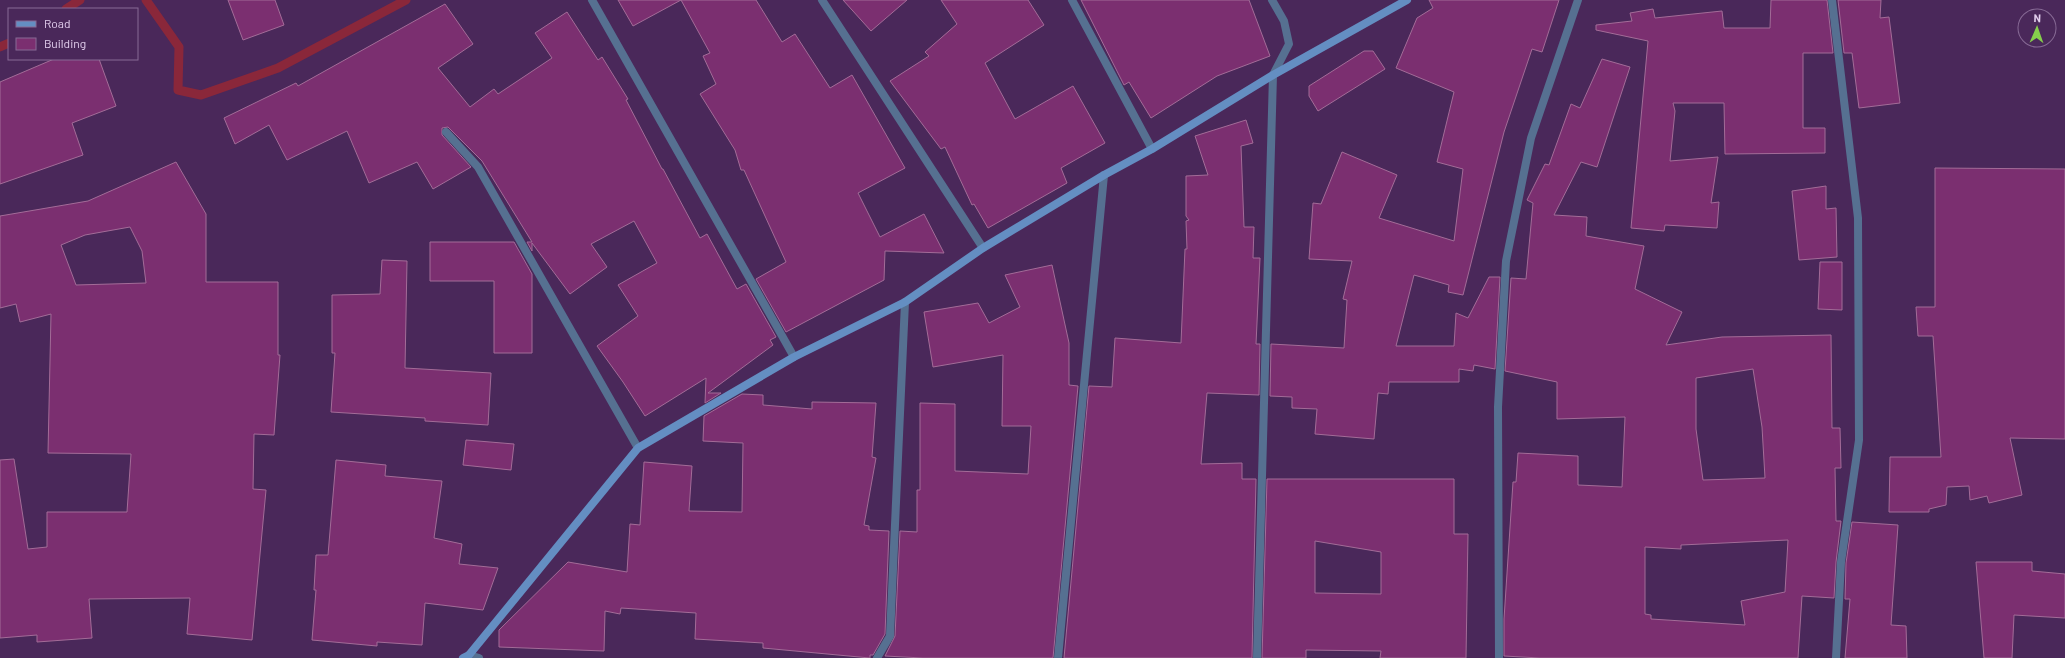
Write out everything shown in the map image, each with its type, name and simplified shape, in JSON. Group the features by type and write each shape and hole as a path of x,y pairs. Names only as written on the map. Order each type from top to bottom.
{"street":[{"path":"592,0 794,357"},
{"path":"822,0 983,248"},
{"path":"1072,0 1152,149"},
{"path":"1257,658 1273,75 1289,44 1284,21 1272,0"},
{"path":"466,657 638,448 794,357 905,302 983,248 1104,175 1152,149 1273,75 1407,0"},
{"path":"1499,658 1498,407 1506,261 1531,138 1578,0"},
{"path":"1832,0 1858,218 1859,440 1841,562 1836,658"},
{"path":"446,132 478,166 638,448"},
{"path":"1058,658 1104,175"},
{"path":"877,658 890,636 905,302"},
{"path":"466,657 479,658"}],"building":[{"path":"228,0 275,0 284,25 243,40"},
{"path":"618,0 681,0 633,26"},
{"path":"681,0 756,0 782,42 795,34 830,88 852,75 905,168 858,193 880,237 924,214 944,253 885,251 884,280 786,332 756,279 786,262 744,170 741,170 735,150 700,94 716,84 703,56 710,53"},
{"path":"843,0 907,0 871,31"},
{"path":"941,0 1028,0 1044,25 985,63 1015,119 1073,86 1105,143 1061,168 1067,183 988,228 974,204 972,205 945,147 941,149 890,81 929,56 925,52 957,24"},
{"path":"1081,0 1249,0 1270,56 1217,76 1151,118 1129,82 1124,85"},
{"path":"1429,0 1559,0 1542,52 1532,49 1504,132 1463,295 1448,292 1449,285 1414,275 1396,346 1454,346 1456,313 1468,318 1489,277 1500,277 1495,369 1474,365 1473,371 1459,369 1459,382 1389,382 1388,394 1378,393 1374,439 1315,434 1317,409 1292,408 1292,397 1270,396 1271,344 1344,348 1347,300 1343,299 1352,261 1309,259 1313,203 1321,204 1342,152 1397,175 1379,218 1454,241 1463,169 1437,162 1454,92 1396,68 1417,18 1433,8"},
{"path":"1771,0 1827,0 1833,53 1803,53 1803,128 1825,128 1825,153 1725,154 1724,103 1673,103 1675,111 1670,161 1718,157 1711,203 1719,202 1717,228 1665,225 1664,231 1631,228 1648,41 1596,30 1596,25 1632,21 1630,13 1653,9 1655,18 1722,11 1724,28 1770,28"},
{"path":"1838,0 1881,0 1880,18 1889,17 1900,103 1859,108 1852,53 1844,53"},
{"path":"445,4 473,44 438,68 470,107 494,89 498,94 552,58 535,33 567,12 598,60 602,57 628,99 626,100 700,238 707,234 737,289 746,284 776,337 770,340 773,345 708,393 721,393 705,403 706,378 645,416 597,346 638,316 618,285 657,263 634,221 591,244 607,267 570,294 532,243 532,251 527,242 532,242 482,161 448,127 442,128 442,135 471,167 433,189 417,162 369,183 347,131 287,160 269,125 235,144 224,118 296,83 298,86"},
{"path":"1364,51 1373,51 1385,69 1318,111 1309,96 1309,86"},
{"path":"1602,59 1630,67 1597,167 1581,162 1554,215 1587,217 1586,236 1644,246 1635,289 1682,312 1666,345 1722,337 1831,335 1832,428 1840,428 1841,468 1835,468 1836,521 1841,521 1836,562 1834,598 1802,596 1798,658 1540,658 1504,656 1504,619 1513,482 1516,482 1518,453 1578,456 1578,485 1622,487 1625,417 1557,419 1557,382 1505,371 1511,278 1526,279 1533,203 1527,200 1545,164 1549,165 1571,104 1580,108","holes":["1753,369 1762,427 1765,478 1703,480 1696,429 1696,378","1788,540 1785,592 1741,601 1745,625 1651,619 1651,615 1645,614 1645,547 1681,549 1681,545"]},
{"path":"52,60 99,60 116,106 72,123 83,155 0,184 0,82"},
{"path":"1246,120 1253,143 1241,146 1244,227 1254,227 1253,258 1260,258 1256,344 1260,344 1259,395 1207,393 1201,464 1242,463 1242,479 1256,479 1252,658 1064,658 1089,386 1112,387 1115,338 1181,343 1185,249 1187,249 1186,221 1189,220 1186,216 1186,176 1208,175 1195,136"},
{"path":"176,162 206,214 206,282 278,282 278,355 280,355 274,435 254,434 253,489 266,490 252,640 187,634 190,598 89,599 92,638 37,642 37,635 0,638 0,460 14,459 28,549 47,547 47,512 127,512 131,454 48,453 51,314 20,322 16,304 0,308 0,216 88,201","holes":["130,227 142,251 146,283 76,285 61,245 85,235"]},
{"path":"1935,168 2065,169 2065,439 2010,438 2022,495 1989,503 1987,496 1970,500 1969,486 1947,487 1946,505 1929,509 1929,512 1889,512 1890,457 1941,457 1933,336 1918,336 1916,307 1935,307"},
{"path":"1826,186 1826,209 1836,208 1837,257 1799,260 1792,191"},
{"path":"430,242 514,242 532,274 532,353 494,353 494,281 430,281"},
{"path":"382,260 407,261 405,368 491,373 488,425 425,421 425,418 331,412 335,353 332,353 332,295 380,294"},
{"path":"1820,262 1842,262 1842,310 1818,309"},
{"path":"1052,265 1069,343 1069,385 1078,386 1053,658 923,658 885,656 895,636 900,531 917,532 917,490 920,490 920,403 955,404 955,471 1028,474 1031,426 1002,426 1003,355 933,367 924,312 978,303 989,323 1020,307 1005,275"},
{"path":"742,394 763,395 763,405 812,409 812,402 876,403 872,457 876,458 864,525 869,526 869,530 889,531 885,634 873,655 870,655 870,658 763,648 763,643 695,639 696,613 621,608 620,614 605,611 604,651 499,647 499,630 568,562 627,572 630,524 640,525 644,462 692,466 689,511 742,512 743,443 703,441 704,416"},
{"path":"466,440 514,444 511,470 463,465"},
{"path":"336,460 386,465 385,476 442,481 434,538 462,544 459,564 498,568 483,610 425,603 422,645 377,642 377,646 312,640 316,590 314,590 316,555 328,555"},
{"path":"1267,479 1454,479 1454,534 1468,534 1466,658 1380,658 1381,651 1306,650 1306,658 1262,658","holes":["1315,541 1381,552 1381,594 1315,593"]},
{"path":"1852,522 1898,525 1891,625 1906,626 1907,658 1845,658 1850,599 1845,599 1846,563"},
{"path":"1976,562 2032,562 2032,571 2065,574 2065,618 2014,615 2012,658 1984,658"}],"waterway":[{"path":"68,8 80,0"},
{"path":"146,0 179,47 178,90 201,95 278,68 406,0"},
{"path":"0,47 8,43"}]}
